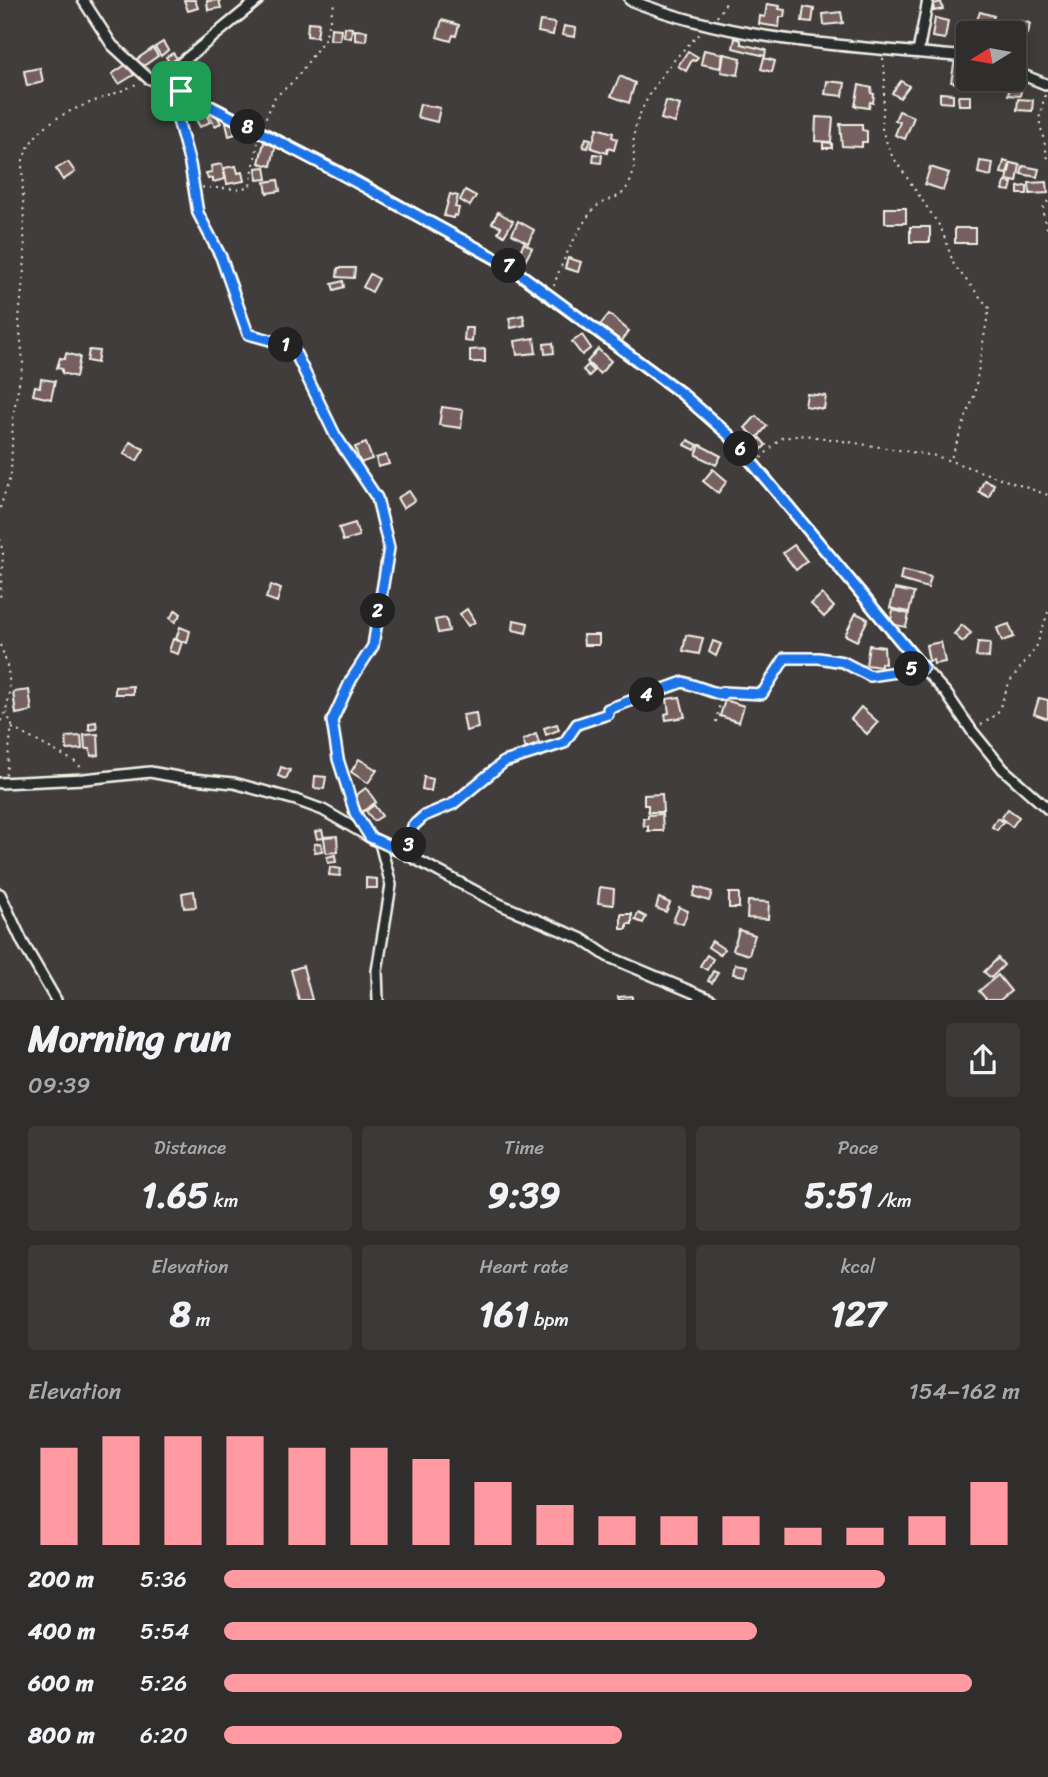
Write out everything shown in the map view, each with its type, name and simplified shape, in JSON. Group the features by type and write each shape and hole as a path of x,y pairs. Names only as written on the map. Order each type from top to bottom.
{"street":[{"path":"83,0 112,45 148,78 181,91 339,173 508,265 681,393 730,436 946,693 1003,769 1048,809"},
{"path":"159,81 258,0"},
{"path":"630,0 665,14 769,38 956,56"},
{"path":"918,52 928,0"},
{"path":"1026,76 1048,84"},
{"path":"3,783 150,772 234,783 323,810 380,844 407,854 499,904 582,939 607,956 711,1000"},
{"path":"378,1000 377,971 391,886 380,844"},
{"path":"0,894 23,943 55,1000"}],"path":[{"path":"194,187 239,189 250,186 260,132 275,97 295,80 325,38 335,0"},
{"path":"551,298 569,249 587,220 597,206 622,195 632,179 634,132 652,88 687,46 712,25 728,0"},
{"path":"882,49 885,76 882,130 891,154 941,228 954,265 989,308 974,396 950,461"},
{"path":"0,508 11,474 12,420 23,362 19,319 25,261 22,164 25,151 48,123 75,108 148,78"},
{"path":"1048,84 1039,119 1048,159"},
{"path":"181,91 176,113 198,213 221,257 248,334 292,346 335,435 377,498 389,548 373,646 351,680 332,721 338,759 360,821"},
{"path":"1048,201 1042,210 1048,231"},
{"path":"755,465 781,438 804,435 936,456 1048,495"},
{"path":"0,539 3,578 0,601"},
{"path":"972,731 997,714 1010,681 1036,648 1048,612"},
{"path":"0,645 9,671 6,712 0,722"},
{"path":"716,722 722,692 762,694 785,658 819,658 843,662 870,676 923,668"},
{"path":"407,854 413,826 424,816 453,804 504,762 564,743 577,724 608,714 608,709 683,682 722,695"},
{"path":"3,783 12,728 6,712"},
{"path":"12,728 74,761 94,778"}],"building":[{"path":"184,0 195,0 198,8 188,11"},
{"path":"219,0 221,8 208,10 207,1"},
{"path":"941,2 943,9 934,11 933,4"},
{"path":"767,4 780,6 779,9 785,10 784,17 780,17 779,27 759,24 760,16 765,17"},
{"path":"804,7 814,9 812,22 802,21"},
{"path":"841,12 843,23 824,25 823,14"},
{"path":"980,12 994,16 992,21 977,20"},
{"path":"935,18 948,21 945,39 932,37"},
{"path":"442,20 459,25 456,36 453,35 451,41 437,37"},
{"path":"540,21 555,23 553,35 538,32"},
{"path":"308,22 319,23 317,37 307,36"},
{"path":"1026,22 1030,23 1026,34"},
{"path":"564,26 576,28 575,37 562,35"},
{"path":"345,27 352,28 351,38 344,37"},
{"path":"331,28 341,29 340,40 330,40"},
{"path":"355,30 367,31 366,41 355,40"},
{"path":"735,38 741,40 741,44 766,50 765,56 733,48"},
{"path":"163,42 168,50 161,56 155,47"},
{"path":"153,48 158,56 142,67 137,59"},
{"path":"704,50 723,54 720,68 701,64"},
{"path":"688,51 698,57 695,61 692,60 686,71 678,66"},
{"path":"173,53 177,58 170,63 166,57"},
{"path":"724,54 741,58 738,75 721,72"},
{"path":"764,58 775,61 772,72 761,69"},
{"path":"955,59 956,83 951,82"},
{"path":"191,61 197,70 181,81 175,72"},
{"path":"127,64 134,75 119,84 112,74"},
{"path":"40,68 43,82 27,86 24,71"},
{"path":"620,76 635,83 629,103 611,96"},
{"path":"827,81 845,83 843,96 825,94"},
{"path":"901,81 909,86 900,98 892,93"},
{"path":"859,85 872,88 873,103 870,102 869,108 855,106"},
{"path":"1009,91 1021,91 1020,96 1008,95"},
{"path":"940,93 953,94 953,103 940,102"},
{"path":"958,96 970,96 970,105 959,105"},
{"path":"1018,99 1033,100 1032,111 1017,110"},
{"path":"195,101 201,108 191,115 185,108"},
{"path":"666,101 680,105 675,123 661,119"},
{"path":"420,104 440,108 437,122 417,117"},
{"path":"899,111 914,117 905,139 895,135 900,122 895,120"},
{"path":"215,112 221,123 215,126 209,115"},
{"path":"205,113 210,122 200,127 195,118"},
{"path":"816,117 833,118 831,142 815,141"},
{"path":"232,121 235,134 229,136 226,123"},
{"path":"840,124 862,124 862,130 867,131 867,142 862,142 862,147 842,146"},
{"path":"597,128 613,133 612,137 617,139 614,150 608,148 607,153 591,148"},
{"path":"586,138 591,139 588,148 583,147"},
{"path":"264,142 276,144 271,166 259,163"},
{"path":"823,142 832,143 832,148 823,148"},
{"path":"594,154 602,155 601,163 593,162"},
{"path":"980,161 993,163 991,176 978,173"},
{"path":"1004,161 1010,163 1007,174 1001,173"},
{"path":"68,162 75,172 63,180 56,169"},
{"path":"1011,163 1020,165 1017,182 1007,180"},
{"path":"222,164 225,179 213,182 213,178 208,179 206,173 212,172 211,166"},
{"path":"236,166 238,173 242,172 244,181 227,184 224,168"},
{"path":"1023,166 1039,169 1037,177 1021,174"},
{"path":"265,167 267,179 257,180 256,168"},
{"path":"930,167 949,173 943,190 925,184"},
{"path":"278,180 280,191 267,193 265,182"},
{"path":"1005,182 1012,183 1010,191 1003,190"},
{"path":"1047,182 1048,193 1030,194 1029,183"},
{"path":"1027,186 1027,194 1018,194 1018,187"},
{"path":"465,190 476,196 470,206 460,200"},
{"path":"450,194 458,196 455,207 459,208 457,216 454,215 453,218 444,216"},
{"path":"885,208 906,208 906,223 885,223"},
{"path":"498,212 513,221 504,236 498,232 501,227 492,223"},
{"path":"518,221 534,230 528,243 512,234"},
{"path":"910,227 930,227 930,242 910,242"},
{"path":"955,228 975,228 975,243 955,243"},
{"path":"524,243 532,248 524,263 516,259"},
{"path":"568,258 581,262 578,272 565,268"},
{"path":"338,268 355,268 354,278 337,277"},
{"path":"370,274 379,279 372,292 363,287"},
{"path":"343,281 344,287 334,290 332,284"},
{"path":"609,314 629,331 621,342 600,325"},
{"path":"523,315 525,325 511,328 509,318"},
{"path":"465,328 473,328 472,342 464,341"},
{"path":"582,335 591,348 582,355 572,342"},
{"path":"534,338 536,353 517,355 515,341"},
{"path":"553,343 554,353 545,354 544,344"},
{"path":"485,349 485,362 470,362 470,350"},
{"path":"598,349 611,361 600,374 587,362"},
{"path":"89,350 99,351 97,363 87,361"},
{"path":"66,353 80,357 76,377 62,373 62,369 57,368 60,358 65,359"},
{"path":"588,365 594,371 589,376 583,370"},
{"path":"41,379 55,381 51,399 33,395 35,386 40,387"},
{"path":"807,394 826,396 824,409 805,406"},
{"path":"442,407 463,410 461,428 439,425"},
{"path":"756,416 767,426 757,438 745,428"},
{"path":"760,438 766,445 756,455 750,448"},
{"path":"688,440 698,445 695,450 685,445"},
{"path":"130,442 144,449 137,461 124,454"},
{"path":"366,443 372,459 360,463 355,447"},
{"path":"700,445 721,456 716,465 696,455"},
{"path":"386,455 389,464 378,467 376,458"},
{"path":"713,469 727,481 718,493 703,481"},
{"path":"984,480 994,484 989,497 979,492"},
{"path":"409,491 415,500 403,508 397,498"},
{"path":"355,523 359,536 343,541 339,528"},
{"path":"794,545 807,561 796,570 783,553"},
{"path":"902,570 931,577 928,588 900,580"},
{"path":"271,585 281,589 277,602 266,598"},
{"path":"895,589 914,593 909,612 890,608"},
{"path":"822,594 834,607 824,617 811,604"},
{"path":"467,609 475,622 468,626 460,614"},
{"path":"176,610 181,614 175,622 170,618"},
{"path":"893,610 909,614 906,627 890,624"},
{"path":"856,613 868,619 857,641 845,635"},
{"path":"446,618 449,631 438,633 435,620"},
{"path":"514,620 528,623 526,633 513,630"},
{"path":"1009,624 1014,637 1002,641 997,628"},
{"path":"962,625 971,633 963,642 954,634"},
{"path":"180,627 190,631 187,643 176,639"},
{"path":"583,635 599,635 599,645 584,645"},
{"path":"686,635 703,638 699,654 683,651"},
{"path":"173,639 182,642 178,654 169,651"},
{"path":"713,641 721,644 716,656 709,652"},
{"path":"941,642 945,662 934,664 933,660 929,661 926,645"},
{"path":"978,642 990,643 989,658 976,656"},
{"path":"869,645 884,647 885,664 881,663 881,667 866,665"},
{"path":"133,686 133,694 115,694 115,687"},
{"path":"29,690 32,711 16,714 13,692"},
{"path":"680,697 685,717 666,720 665,714 669,713 667,699"},
{"path":"1039,698 1048,700 1048,719 1034,714"},
{"path":"725,700 744,706 739,722 720,716"},
{"path":"861,707 878,722 867,734 851,719"},
{"path":"476,713 478,728 466,731 463,715"},
{"path":"96,722 97,729 89,730 89,723"},
{"path":"557,724 559,730 546,735 544,728"},
{"path":"98,734 99,755 91,756 90,749 85,749 84,735"},
{"path":"536,734 539,743 526,749 523,740"},
{"path":"81,736 82,749 67,750 66,737"},
{"path":"359,759 377,770 368,783 351,772"},
{"path":"281,767 290,770 286,779 278,776"},
{"path":"315,776 326,777 324,789 314,788"},
{"path":"424,777 433,779 431,791 422,789"},
{"path":"366,788 376,802 362,812 352,798"},
{"path":"662,794 663,812 648,812 648,805 644,805 644,795"},
{"path":"374,805 382,816 374,821 366,811"},
{"path":"1008,809 1019,817 1012,827 1001,818"},
{"path":"662,814 663,831 648,831 643,818"},
{"path":"997,818 1003,822 997,830 992,827"},
{"path":"322,830 324,838 317,839 315,832"},
{"path":"337,836 338,852 326,853 324,837"},
{"path":"321,843 322,851 315,852 314,844"},
{"path":"335,855 336,862 328,863 327,857"},
{"path":"330,867 341,869 340,876 329,875"},
{"path":"366,878 377,879 377,888 366,888"},
{"path":"600,887 614,889 613,905 598,903"},
{"path":"696,887 712,892 709,901 693,896"},
{"path":"194,891 196,907 184,908 182,893"},
{"path":"729,893 739,893 739,908 729,908"},
{"path":"659,898 670,903 666,912 656,908"},
{"path":"748,901 769,902 768,919 747,918"},
{"path":"679,907 688,911 683,924 673,921"},
{"path":"638,913 646,917 643,923 635,920"},
{"path":"621,914 632,914 632,924 627,924 627,929 621,929"},
{"path":"739,930 755,935 749,955 733,950"},
{"path":"712,941 724,949 720,955 708,947"},
{"path":"707,955 713,959 707,970 700,966"},
{"path":"998,958 1004,965 991,978 984,972"},
{"path":"735,964 747,966 745,976 733,974"},
{"path":"303,966 312,1000 299,1000 291,970"},
{"path":"713,971 718,973 712,983 708,981"},
{"path":"998,975 1011,991 1000,1000 987,1000 979,991"},
{"path":"632,996 632,1000 619,1000 618,997"}],"route":[{"path":"181,91 508,265 681,393 730,436 923,668 870,676 843,662 819,658 785,658 762,694 722,692 722,695 683,682 608,709 608,714 577,724 564,743 504,762 453,804 424,816 413,826 407,854 380,844 370,837 355,813 338,759 332,721 351,680 373,646 389,548 377,498 335,435 292,346 248,334 221,257 198,213 190,164 176,113 181,91"}]}
